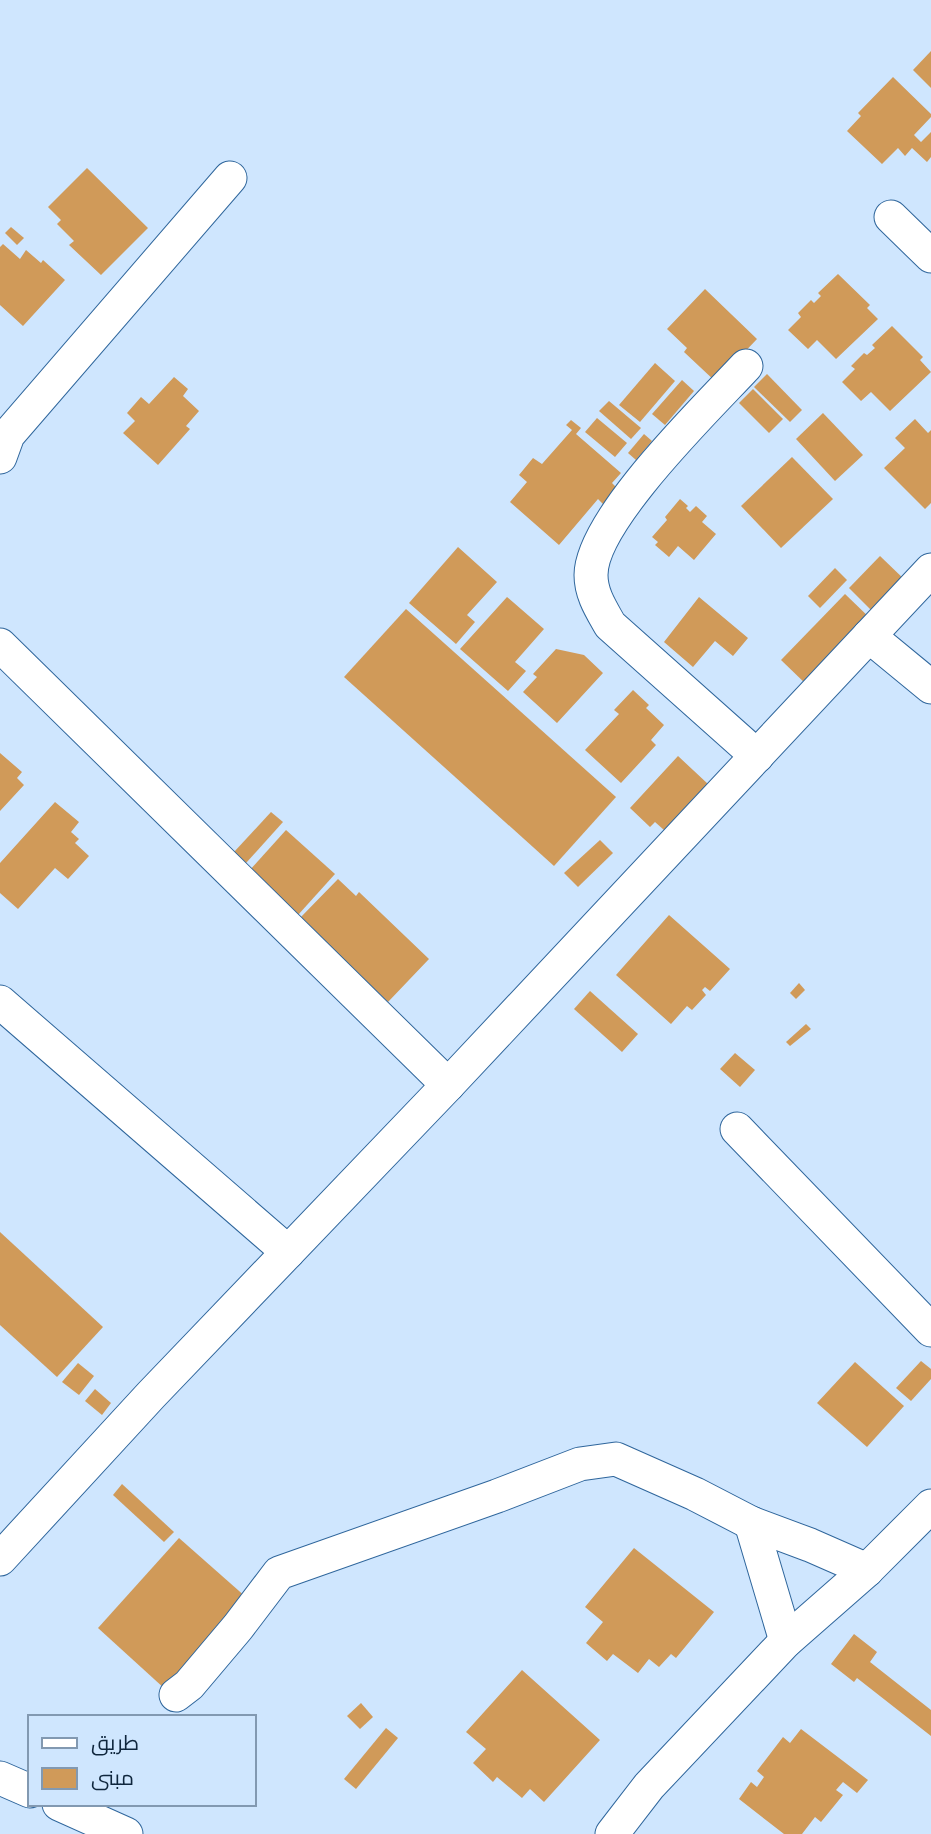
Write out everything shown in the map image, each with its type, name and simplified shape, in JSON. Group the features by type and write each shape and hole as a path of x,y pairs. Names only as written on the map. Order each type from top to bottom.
{"street":[{"path":"0,457 8,435 230,178"},
{"path":"891,217 931,256"},
{"path":"746,366 670,449 613,517 593,554 590,576 595,599 610,625 757,756"},
{"path":"0,1559 151,1395 448,1085 931,570"},
{"path":"869,636 931,687"},
{"path":"0,645 448,1085"},
{"path":"0,1002 288,1252"},
{"path":"737,1129 931,1330"},
{"path":"176,1695 189,1685 238,1627 279,1573 580,1464 616,1458 751,1523 867,1570"},
{"path":"612,1834 649,1786 786,1641 867,1570 931,1506"},
{"path":"751,1523 786,1641"},
{"path":"0,1778 28,1790"},
{"path":"63,1806 126,1834"}],"building":[{"path":"931,51 931,88 913,70"},
{"path":"893,77 931,114 914,135 921,142 931,132 931,157 927,162 912,148 905,156 898,148 882,164 847,131 861,116 858,113"},
{"path":"87,168 148,228 101,275 69,245 74,241 57,224 61,220 48,207"},
{"path":"11,227 24,238 17,245 5,233"},
{"path":"3,244 20,259 26,250 41,263 43,260 65,280 23,326 0,305 0,247"},
{"path":"838,274 870,305 867,308 878,319 836,359 817,340 808,349 788,330 801,317 798,313 811,300 814,303 821,296 818,293"},
{"path":"705,289 757,339 716,382 684,352 687,348 667,329"},
{"path":"892,326 923,357 920,360 931,372 890,411 871,392 861,401 842,382 855,369 851,366 864,353 867,355 875,348 872,345"},
{"path":"655,363 675,381 640,422 619,405"},
{"path":"767,374 802,410 790,422 754,387"},
{"path":"174,377 188,389 183,396 199,411 186,426 190,429 158,465 123,433 135,421 127,413 141,397 149,404"},
{"path":"682,380 694,391 665,425 652,414"},
{"path":"753,389 783,419 769,433 739,403"},
{"path":"609,401 641,428 631,439 599,411"},
{"path":"823,413 863,455 835,481 796,439"},
{"path":"597,418 627,443 615,457 585,432"},
{"path":"915,419 928,433 931,430 931,503 925,509 884,468 905,448 895,438"},
{"path":"571,420 581,428 576,434 621,473 612,483 618,489 604,505 598,499 559,545 510,502 527,482 519,475 533,458 542,464 572,430 566,425"},
{"path":"644,434 652,441 636,460 628,453"},
{"path":"792,457 833,499 781,548 741,506"},
{"path":"680,499 690,512 696,506 707,516 702,522 716,534 694,560 678,546 669,557 655,545 658,542 652,537"},
{"path":"458,547 497,582 467,615 475,622 456,644 409,603"},
{"path":"880,556 907,582 875,614 849,588"},
{"path":"835,568 847,580 820,608 808,596"},
{"path":"845,594 873,621 809,687 781,660"},
{"path":"507,597 544,629 515,662 526,671 508,691 460,649"},
{"path":"699,597 748,638 733,656 715,641 693,667 664,642"},
{"path":"406,609 616,797 554,866 344,677"},
{"path":"556,649 584,655 603,673 557,723 523,692 537,677 533,674"},
{"path":"633,690 649,705 646,708 664,725 651,740 656,745 621,783 585,750 619,714 614,710"},
{"path":"0,753 22,772 17,778 24,785 0,811"},
{"path":"678,756 708,784 664,830 655,822 650,827 630,808"},
{"path":"55,802 79,822 71,832 79,839 75,843 89,856 68,879 55,868 18,909 0,893 0,863"},
{"path":"271,812 283,822 246,863 234,852"},
{"path":"286,830 335,874 298,915 249,871"},
{"path":"600,840 613,853 578,887 564,873"},
{"path":"338,879 356,896 359,892 429,959 388,1002 300,918"},
{"path":"669,915 730,969 710,991 705,987 702,990 706,995 692,1010 687,1006 671,1024 616,975"},
{"path":"799,983 805,990 796,999 790,993"},
{"path":"590,991 638,1034 622,1052 574,1009"},
{"path":"806,1024 811,1029 790,1046 786,1042"},
{"path":"735,1053 755,1070 740,1087 720,1069"},
{"path":"0,1232 103,1327 57,1377 0,1325"},
{"path":"921,1361 931,1369 931,1379 911,1401 896,1388"},
{"path":"855,1362 904,1406 867,1447 817,1403"},
{"path":"78,1363 94,1376 79,1395 62,1382"},
{"path":"95,1389 111,1403 102,1415 85,1401"},
{"path":"122,1484 174,1532 164,1542 113,1495"},
{"path":"179,1538 247,1598 165,1689 98,1628"},
{"path":"634,1548 714,1612 676,1658 671,1654 659,1667 649,1659 638,1673 613,1654 607,1661 586,1643 603,1622 585,1607"},
{"path":"854,1634 877,1652 870,1662 931,1710 931,1736 857,1678 854,1682 831,1664"},
{"path":"522,1670 600,1740 544,1802 530,1789 522,1798 497,1777 493,1782 473,1763 486,1749 466,1732"},
{"path":"361,1703 373,1717 360,1729 347,1716"},
{"path":"386,1728 398,1738 356,1789 344,1779"},
{"path":"801,1729 868,1780 857,1793 843,1782 836,1790 843,1795 821,1822 815,1817 802,1834 784,1834 739,1799 751,1782 757,1787 764,1777 757,1771 783,1737 790,1743"}]}
